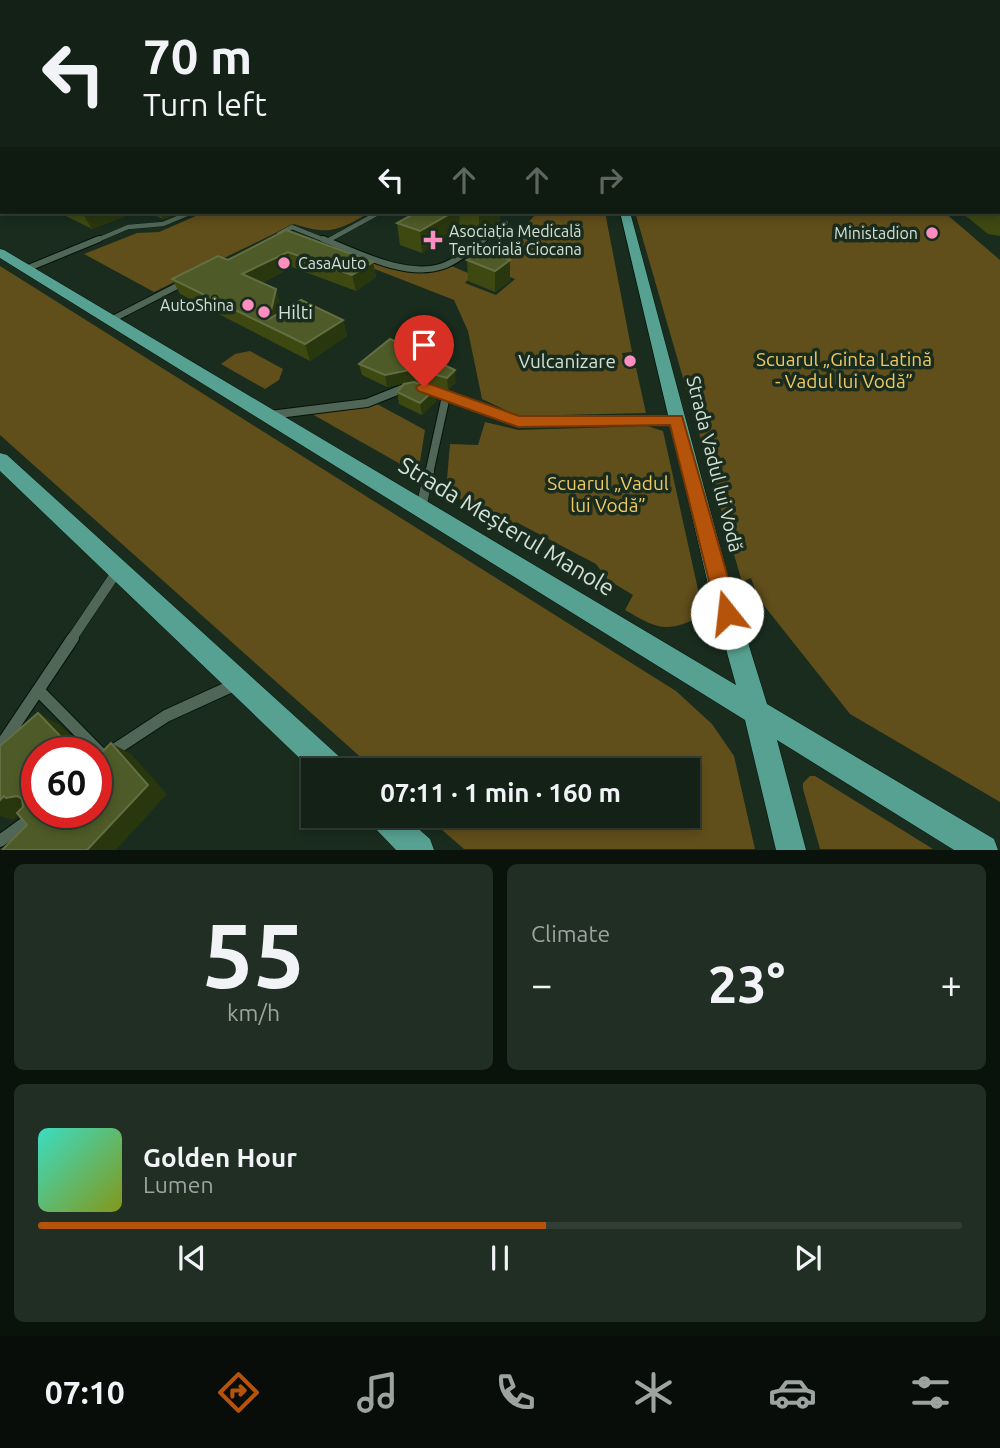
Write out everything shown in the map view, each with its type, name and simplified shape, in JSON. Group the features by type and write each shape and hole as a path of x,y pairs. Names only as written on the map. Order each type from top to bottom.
{"main road":[{"name":"Strada Vadul lui Vodă","path":"626,214 720,588 756,712 791,849"},
{"name":"Strada Meșterul Manole","path":"0,253 983,849"},
{"path":"0,460 321,758"},
{"path":"396,828 419,849"}],"lane":[{"path":"26,269 128,227 163,224 187,214"},
{"path":"329,240 376,214"},
{"path":"268,240 292,228 401,267 427,269 446,265 506,223"},
{"path":"111,320 196,277"},
{"path":"267,416 367,403 405,388 424,387 518,422 677,420"},
{"path":"421,508 446,396"},
{"path":"0,747 118,570"},
{"path":"112,751 166,716 239,682"},
{"path":"39,691 80,737"},
{"path":"0,841 21,826"}],"green space":[{"path":"200,214 367,214 334,229 317,230 294,224 154,292 84,254 137,233 159,232"},
{"name":"Scuarul „Vadul lui Vodă”","path":"536,214 605,214 632,352 622,353 625,368 636,368 646,413 518,416 482,399 468,331 454,300 367,266 373,263 420,271 449,265 473,275 465,283 496,295 515,279 485,268"},
{"name":"Scuarul „Ginta Latină - Vadul lui Vodă”","path":"636,214 946,214 1000,260 1000,802 850,714 758,598 751,578 742,582"},
{"path":"0,266 676,691 712,724 734,756 755,849 464,849 440,828 700,828 700,758 362,758 0,435"},
{"path":"250,351 283,369 279,380 265,389 221,364 235,354"},
{"path":"377,404 425,430 418,474 312,414"},
{"name":"Scuarul „Vadul lui Vodă”","path":"485,422 518,430 647,426 663,431 701,603 695,619 667,627 643,620 625,610 633,595 608,580 596,564 516,522 512,528 446,491 450,444 478,445"},
{"path":"810,776 815,776 933,849 820,849 803,789 803,783"}],"building":[{"path":"413,214 450,214 420,231 397,223"},
{"path":"286,230 373,262 352,275 288,252 242,274 276,289 269,319 301,300 343,320 305,344 172,279 218,256 228,260"},
{"path":"482,250 510,260 495,271 467,260"},
{"path":"390,339 455,370 447,378 414,369 385,375 359,364"},
{"path":"414,382 435,389 420,403 397,392 404,384"},
{"path":"38,713 61,737 21,737 21,798 4,796 0,800 0,746"},
{"path":"112,744 148,785 112,823"},
{"path":"24,828 108,828 87,850 2,850"}],"place":[{"name":"Ministadion","path":"932,233"},
{"name":"Asociația Medicală Teritorială Ciocana","path":"433,240"},
{"name":"CasaAuto","path":"284,263"},
{"name":"AutoShina","path":"248,305"},
{"name":"Hilti","path":"264,312"},
{"name":"Vulcanizare","path":"630,361"}],"route":[{"path":"424,387 501,418 518,422 677,420 727,613"}]}
